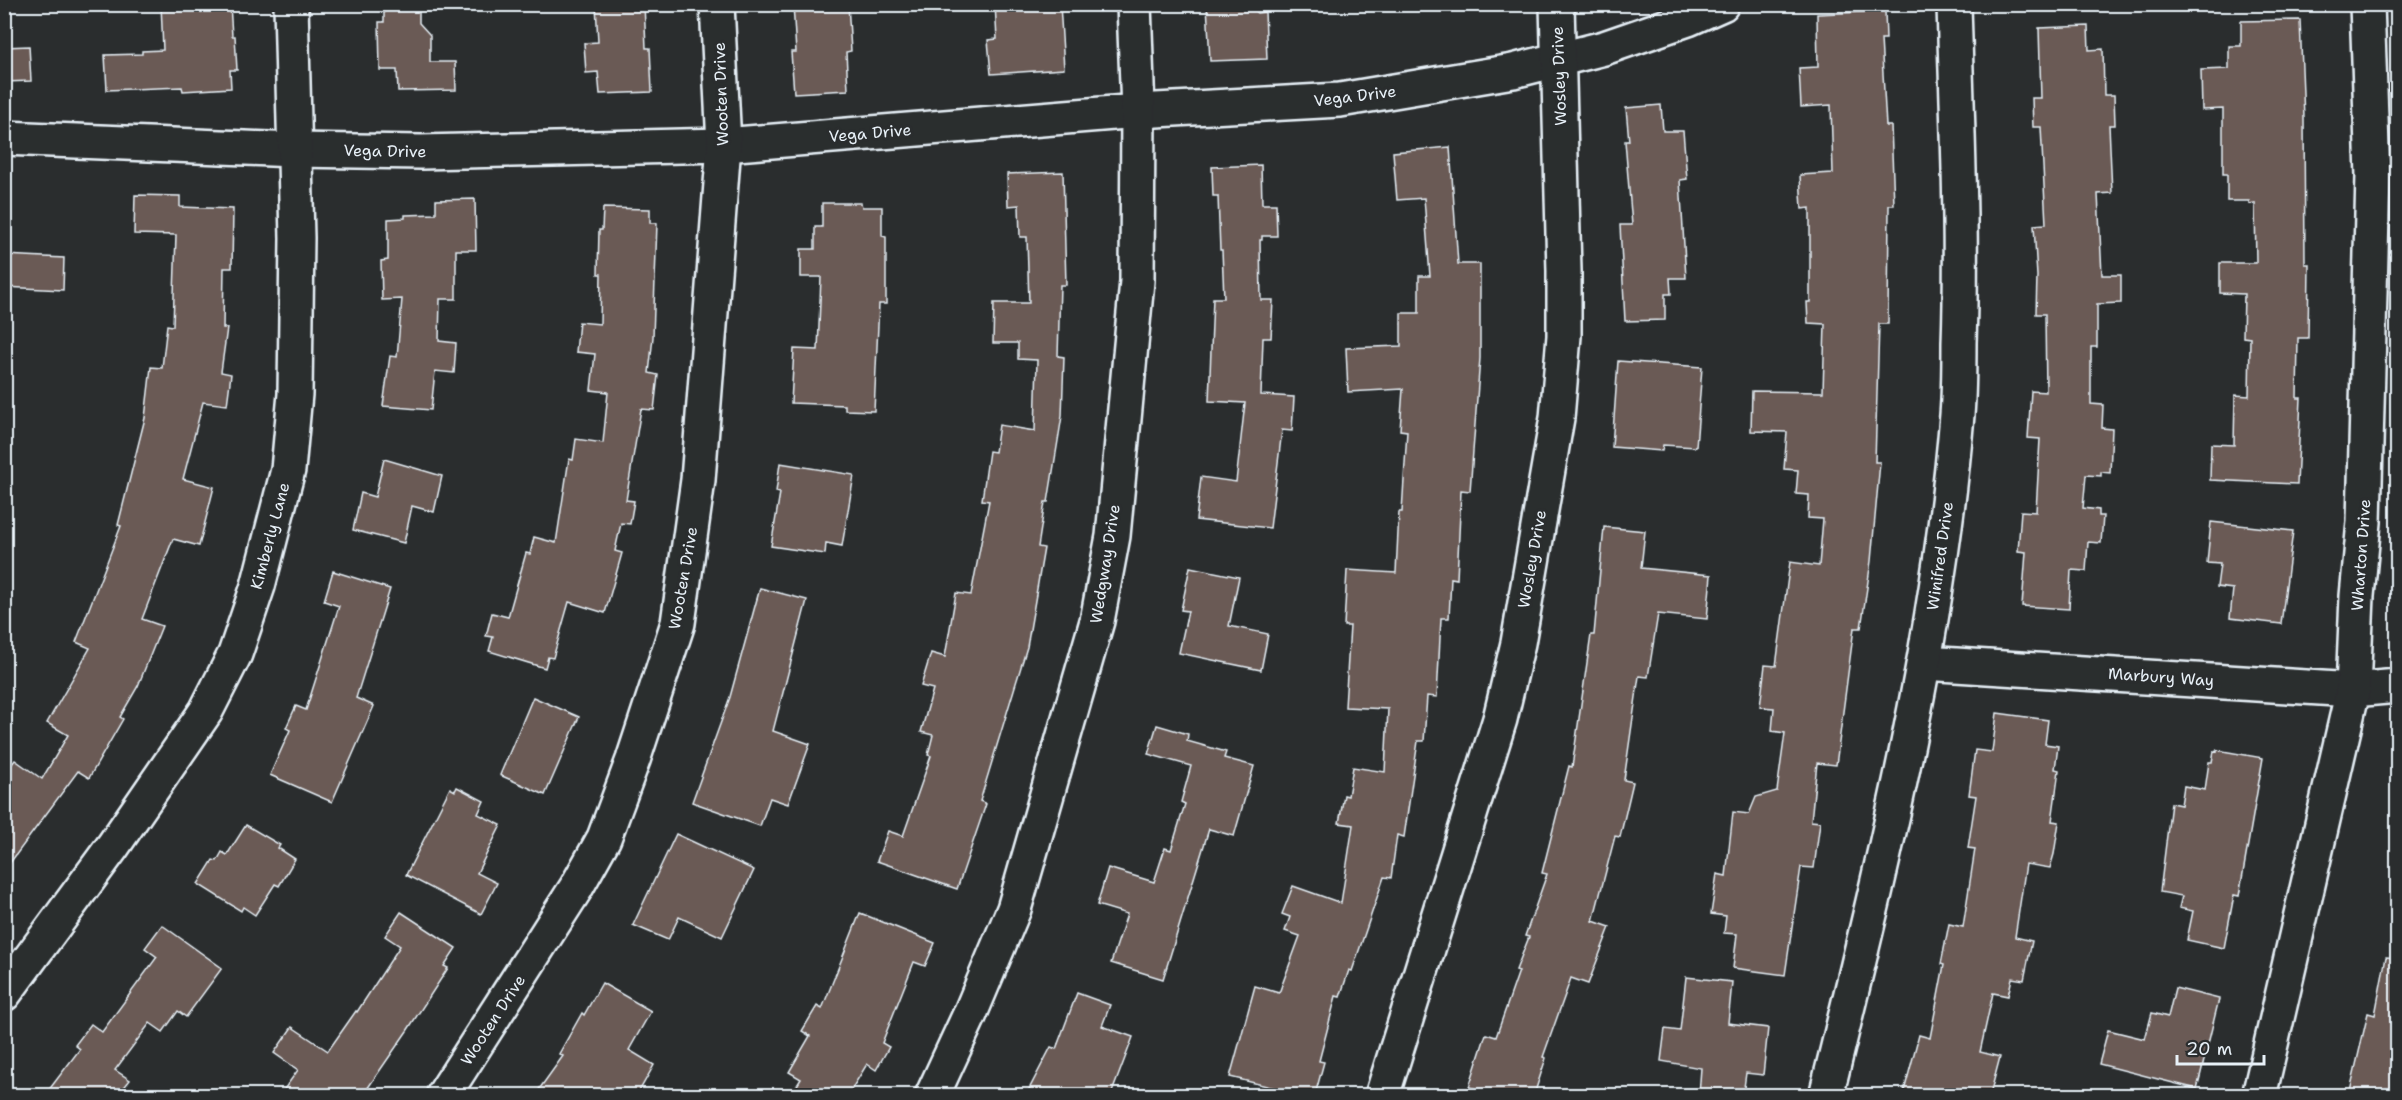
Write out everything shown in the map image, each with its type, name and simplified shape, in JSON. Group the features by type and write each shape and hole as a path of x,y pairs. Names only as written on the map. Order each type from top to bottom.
{"street":[{"name":"Kimberly Lane","path":"4,994 120,837 206,711 235,654 258,586 288,470 295,382 297,238 291,4"},
{"name":"Wooten Drive","path":"443,1095 497,1015 576,888 604,838 633,760 678,623 698,480 724,145 717,4"},
{"name":"Wedgway Drive","path":"932,1095 970,1014 1014,909 1097,621 1113,536 1137,281 1138,111 1134,4"},
{"name":"Wosley Drive","path":"1382,1095 1500,719 1518,643 1557,418 1564,336 1560,59 1557,4"},
{"name":"Vega Drive","path":"4,138 294,150 421,152 724,145 1138,111 1340,100 1513,71 1604,48 1688,19 1722,4"},
{"name":"Winifred Drive","path":"1826,1095 1876,892 1924,663 1943,544 1957,413 1961,283 1954,4"},
{"name":"Wharton Drive","path":"2259,1095 2353,690 2357,596 2364,522 2373,176 2367,4"},
{"name":"Marbury Way","path":"1924,663 2353,690 2397,686"}],"building":[{"path":"161,4 230,4 237,70 230,70 231,88 183,91 182,87 107,90 105,55 142,54 142,51 163,50"},
{"path":"596,4 644,4 646,48 650,48 652,92 600,94 598,72 586,73 584,43 598,42"},
{"path":"793,4 848,4 851,51 846,52 848,90 794,93 791,52 796,52"},
{"path":"995,4 1060,4 1064,69 991,74 988,40 997,39"},
{"path":"1207,4 1256,4 1257,13 1265,12 1267,59 1210,61"},
{"path":"384,9 419,10 419,23 430,35 430,62 455,62 456,90 398,91 397,70 380,70 379,22 384,22"},
{"path":"1885,11 1886,39 1881,39 1886,126 1891,126 1894,205 1889,205 1888,324 1879,324 1875,462 1880,462 1871,561 1861,628 1854,628 1836,765 1817,763 1811,821 1820,822 1814,868 1801,867 1785,975 1733,968 1737,934 1724,933 1726,916 1711,914 1717,874 1726,876 1733,812 1749,814 1756,797 1777,791 1785,733 1772,731 1774,708 1760,707 1765,665 1776,666 1790,562 1819,566 1823,519 1808,518 1809,495 1796,494 1798,470 1784,469 1787,432 1751,431 1752,391 1823,392 1825,324 1808,323 1810,208 1802,209 1800,175 1833,173 1831,105 1801,107 1799,68 1818,67 1817,14"},
{"path":"2300,20 2304,118 2305,264 2309,264 2308,338 2298,338 2297,398 2301,398 2297,484 2210,480 2211,444 2234,445 2235,395 2249,396 2250,338 2243,337 2244,294 2220,293 2220,263 2256,263 2255,203 2227,201 2227,174 2223,174 2223,109 2202,110 2201,70 2229,69 2229,46 2241,46 2241,21"},
{"path":"2088,26 2089,50 2103,49 2104,95 2114,95 2115,125 2109,125 2112,193 2098,194 2102,275 2121,275 2121,303 2097,304 2097,347 2091,347 2091,404 2103,405 2102,428 2112,429 2110,473 2101,472 2101,476 2086,475 2083,508 2099,510 2099,516 2103,516 2101,543 2088,542 2086,571 2071,570 2069,609 2022,606 2026,552 2018,551 2021,511 2036,512 2040,439 2028,438 2031,391 2046,392 2045,314 2036,314 2037,276 2034,225 2046,224 2041,127 2033,127 2032,98 2041,98 2039,28"},
{"path":"29,46 31,81 4,82 4,47"},
{"path":"1661,105 1663,131 1683,131 1687,179 1680,180 1686,278 1670,278 1671,294 1665,294 1665,320 1625,321 1620,225 1632,225 1625,141 1629,141 1626,108"},
{"path":"1450,147 1458,264 1480,264 1480,358 1470,491 1461,490 1457,579 1451,578 1449,618 1441,618 1437,697 1427,696 1424,741 1418,741 1404,837 1397,835 1391,878 1384,877 1352,971 1349,970 1340,997 1336,996 1319,1061 1324,1062 1315,1095 1304,1095 1230,1077 1255,986 1279,993 1300,936 1285,931 1290,917 1282,914 1293,886 1341,903 1353,825 1339,823 1344,795 1348,796 1353,767 1385,772 1388,709 1345,707 1350,626 1344,626 1347,570 1396,573 1407,431 1400,430 1403,389 1348,392 1346,348 1401,346 1401,313 1419,313 1419,276 1430,276 1424,198 1397,200 1393,152"},
{"path":"1261,165 1262,204 1276,204 1277,236 1262,236 1260,240 1261,300 1273,300 1271,338 1263,338 1261,395 1294,397 1292,431 1282,430 1270,528 1196,520 1201,477 1236,482 1245,403 1209,401 1213,298 1224,298 1218,196 1213,196 1212,167"},
{"path":"1063,172 1066,285 1060,285 1058,356 1064,357 1062,416 1038,547 1044,548 1027,647 980,801 986,804 957,889 877,861 888,831 903,836 931,756 928,755 933,735 921,732 933,689 921,686 931,653 945,657 956,593 971,595 989,501 982,500 989,451 995,452 999,425 1035,431 1037,360 1018,359 1018,343 993,343 994,303 1029,303 1027,237 1020,237 1019,205 1008,206 1007,174"},
{"path":"135,195 180,196 180,207 233,209 232,268 224,268 223,328 227,328 221,372 231,374 227,405 203,402 183,479 214,487 199,546 173,539 142,619 162,626 138,686 120,717 123,719 89,778 78,771 4,871 4,774 15,760 42,779 68,735 47,723 90,648 76,642 121,526 118,525 145,418 151,367 162,368 167,325 173,326 176,235 134,234"},
{"path":"475,199 476,250 456,250 456,299 440,299 439,341 456,343 454,373 435,371 431,410 383,406 390,356 397,357 402,299 382,300 381,261 388,260 388,219 405,218 405,215 436,214 436,200"},
{"path":"822,203 861,203 862,207 882,207 882,236 886,237 886,304 879,304 874,411 845,410 845,405 791,403 794,349 818,350 821,277 801,277 801,249 815,249 815,227 822,227"},
{"path":"603,208 650,209 650,223 657,223 653,337 649,373 658,375 654,410 641,409 626,500 634,501 630,524 621,523 615,551 622,553 605,613 569,602 553,658 548,657 545,668 489,651 493,637 486,636 492,613 508,617 526,553 530,554 534,537 556,543 569,459 573,460 576,439 603,443 608,392 591,390 595,354 576,352 579,322 600,324 599,230 602,230"},
{"path":"4,255 64,258 63,290 4,287"},
{"path":"1618,361 1702,367 1696,447 1663,445 1662,451 1612,447"},
{"path":"384,459 442,476 434,512 412,506 404,543 353,530 361,493 375,497"},
{"path":"780,463 854,475 842,546 826,543 825,554 771,546 780,493 776,492"},
{"path":"2211,522 2293,531 2281,624 2230,618 2233,589 2217,587 2220,564 2207,563"},
{"path":"1604,527 1645,531 1641,568 1711,575 1707,619 1658,614 1648,677 1639,676 1624,780 1633,782 1620,837 1615,836 1593,921 1610,927 1588,984 1571,978 1543,1057 1546,1058 1534,1095 1474,1095 1476,1089 1469,1087 1486,1034 1496,1037 1519,971 1516,970 1529,937 1525,936 1547,874 1542,873 1569,766 1572,767 1591,635 1594,635"},
{"path":"1190,567 1239,577 1229,626 1268,634 1261,670 1179,653 1188,611 1181,610"},
{"path":"333,571 390,589 356,698 374,706 332,802 270,775 290,730 286,728 296,706 306,710 339,606 324,601"},
{"path":"760,588 807,600 773,731 810,744 788,804 770,798 760,826 692,802 730,697"},
{"path":"533,697 579,717 545,795 500,775"},
{"path":"1997,713 2048,720 2045,744 2058,746 2055,769 2059,770 2052,821 2059,822 2054,854 2050,868 2026,864 2015,937 2032,941 2024,980 2012,978 2008,996 1993,993 1980,1052 2000,1057 1990,1095 1903,1095 1919,1035 1930,1038 1944,965 1941,964 1949,924 1963,927 1975,849 1968,848 1976,796 1969,795 1975,750 1992,752"},
{"path":"1157,725 1188,734 1187,741 1226,752 1224,758 1254,766 1234,836 1209,829 1163,979 1111,963 1127,914 1097,905 1108,868 1154,882 1165,848 1171,850 1185,804 1181,802 1191,766 1148,754"},
{"path":"2217,750 2263,758 2239,896 2234,895 2224,948 2187,940 2193,911 2179,908 2182,896 2160,892 2171,803 2181,805 2184,786 2205,790 2209,762 2212,762 2214,751 2217,752"},
{"path":"457,787 484,801 478,814 501,825 477,873 497,883 481,914 406,875 450,788 455,791"},
{"path":"246,825 280,845 278,848 295,859 279,886 275,884 255,915 243,907 241,911 198,884 213,860 217,861 222,852 227,855"},
{"path":"676,834 754,870 722,937 679,917 668,940 633,925"},
{"path":"401,912 456,948 444,966 448,968 407,1031 363,1095 280,1095 298,1070 274,1053 292,1027 328,1051 357,1012 400,946 385,936"},
{"path":"860,913 935,943 925,966 914,962 882,1043 889,1047 876,1070 867,1064 848,1095 791,1095 801,1079 789,1072 810,1036 802,1031 817,1006 822,1009"},
{"path":"162,925 222,968 186,1017 178,1011 163,1032 150,1023 115,1070 130,1080 118,1095 45,1095 80,1049 75,1045 91,1024 102,1032 157,957 145,948"},
{"path":"2386,957 2397,958 2397,1095 2349,1095 2368,1013 2375,1015"},
{"path":"1686,977 1732,982 1728,1023 1768,1028 1763,1075 1746,1073 1743,1095 1699,1095 1701,1068 1661,1061 1665,1029 1680,1031"},
{"path":"602,983 651,1011 629,1050 654,1065 637,1095 535,1095 563,1056 559,1054"},
{"path":"2175,988 2219,999 2197,1089 2099,1064 2108,1030 2145,1039 2152,1013 2168,1017"},
{"path":"1077,993 1110,1005 1102,1026 1133,1037 1111,1095 1026,1095 1051,1047 1056,1049"}]}
